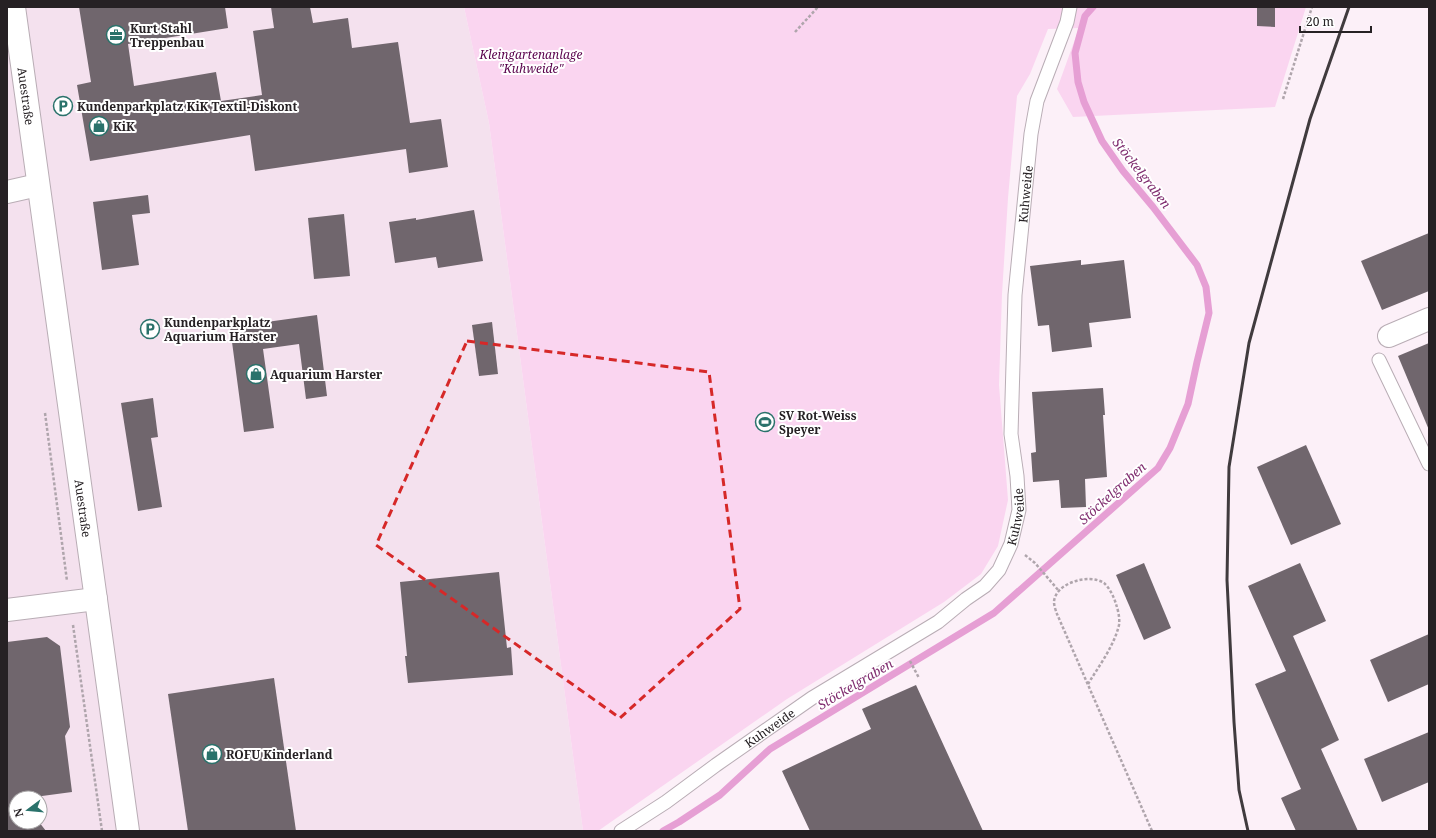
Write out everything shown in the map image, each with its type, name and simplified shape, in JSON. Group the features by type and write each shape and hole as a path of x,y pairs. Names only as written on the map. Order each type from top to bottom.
{"street":[{"name":"Auestraße","path":"14,7 128,831"},
{"path":"7,192 38,186"},
{"path":"1389,336 1429,320"},
{"path":"7,610 96,599"}],"lane":[{"name":"Kuhweide","path":"621,831 666,802 812,698 938,622 984,586 999,570 1010,544 1019,510 1017,476 1011,434 1015,302 1031,134 1036,101 1067,22 1070,7"},
{"path":"1379,360 1429,464"}],"path":[{"path":"796,32 818,7"},
{"path":"1283,99 1312,7"},
{"path":"44,410 102,831"},
{"path":"1035,563 1059,591"},
{"path":"1088,684 1112,643 1119,624 1118,613 1113,597 1104,583 1091,578 1068,584 1059,591 1054,602 1057,614 1152,831"},
{"path":"907,656 919,678"}],"highlighted area":[{"path":"467,341 709,372 740,609 620,718 376,545"}],"shaded area":[{"path":"7,7 464,7 489,123 583,831 7,831"}],"green space":[{"name":"SV Rot-Weiss Speyer","path":"464,7 1306,7 1275,107 1073,117 1057,89 1079,28 1048,29 1030,74 1017,96 1008,198 1002,294 999,385 1008,500 998,546 981,574 944,602 787,699 598,831 583,831 489,123"}],"building":[{"path":"79,7 225,7 228,28 128,44 134,86 216,72 221,101 262,95 253,31 274,28 271,7 310,7 313,23 348,18 352,48 398,42 410,123 441,119 448,167 409,173 406,149 255,171 250,135 90,161 77,85 91,82"},
{"path":"1257,7 1275,7 1275,27 1257,26"},
{"path":"148,195 150,213 132,215 139,265 102,270 93,202"},
{"path":"474,210 483,261 438,268 436,257 395,263 389,222 416,218 416,220"},
{"path":"344,214 350,276 314,279 308,218"},
{"path":"1429,233 1429,291 1382,310 1361,261"},
{"path":"1081,260 1081,265 1124,260 1131,318 1089,323 1092,347 1052,352 1049,325 1038,326 1030,266"},
{"path":"317,315 327,396 306,399 299,344 263,349 274,428 244,432 230,327"},
{"path":"492,322 498,374 479,376 472,325"},
{"path":"1429,343 1429,430 1398,356"},
{"path":"1103,388 1105,415 1103,415 1107,477 1085,479 1086,507 1061,508 1059,480 1033,482 1031,453 1036,452 1032,392"},
{"path":"153,398 158,437 151,438 162,507 138,511 121,403"},
{"path":"1306,445 1341,524 1291,545 1257,467"},
{"path":"1144,563 1171,628 1144,640 1116,575"},
{"path":"1300,563 1326,621 1293,636 1339,740 1321,749 1358,831 1296,831 1281,798 1301,789 1255,684 1286,671 1248,586"},
{"path":"499,572 507,648 511,647 513,675 408,683 400,582"},
{"path":"1429,634 1429,684 1388,702 1370,660"},
{"path":"47,637 60,646 70,727 65,736 72,792 48,795 48,790 8,790 8,830 46,831 7,831 7,642"},
{"path":"274,678 296,831 188,831 168,694"},
{"path":"916,685 983,831 810,831 782,771 871,729 862,709"},
{"path":"1429,732 1429,782 1382,802 1364,759"}],"waterway":[{"name":"Stöckelgraben","path":"663,831 720,795 770,749 994,613 1158,468 1170,448 1188,404 1209,313 1206,287 1197,265 1153,207 1123,171 1102,141 1084,102 1078,82 1075,53 1085,16 1093,7"}],"railway":[{"path":"1248,831 1239,790 1234,722 1227,580 1229,467 1249,343 1310,119 1349,7"}],"place":[{"name":"Kurt Stahl Treppenbau","path":"116,35"},
{"name":"Kundenparkplatz KiK Textil-Diskont","path":"63,106"},
{"name":"KiK","path":"99,126"},
{"name":"Kundenparkplatz Aquarium Harster","path":"150,329"},
{"name":"Aquarium Harster","path":"256,374"},
{"name":"SV Rot-Weiss Speyer","path":"765,422"},
{"name":"ROFU Kinderland","path":"212,754"}],"park label":[{"name":"Kleingartenanlage \"Kuhweide\"","path":"531,61"}]}
